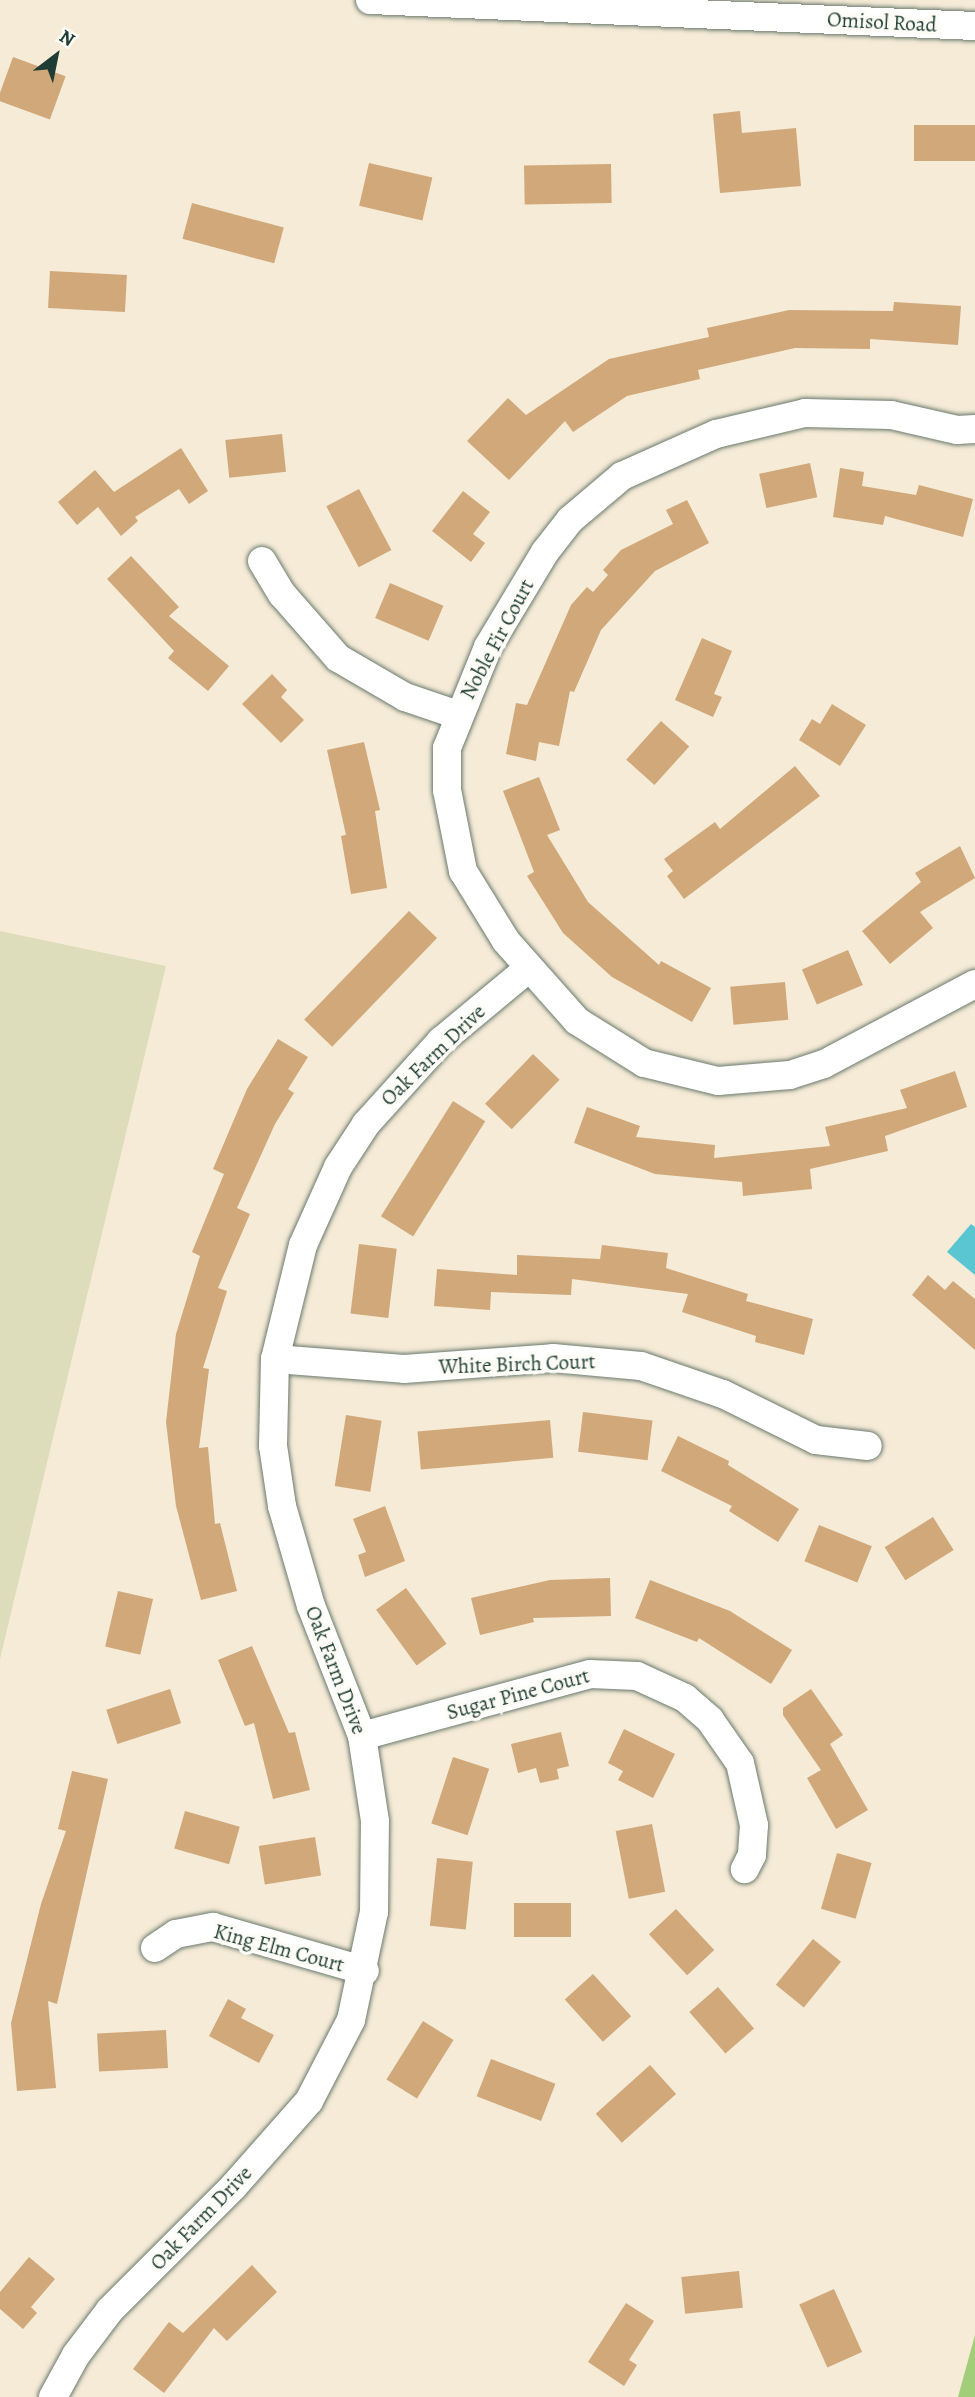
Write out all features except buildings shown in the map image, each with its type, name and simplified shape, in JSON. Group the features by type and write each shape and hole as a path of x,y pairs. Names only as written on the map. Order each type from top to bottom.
{"street":[{"name":"Omisol Road","path":"370,0 975,26"},
{"name":"Noble Fir Court","path":"975,429 957,430 891,415 805,412 716,434 622,476 570,520 545,552 488,647 458,715 447,748 447,790 463,871 473,894 528,968 577,1021 609,1044 681,1076 718,1081 790,1075 824,1064 975,984"},
{"path":"262,561 289,603 338,658 377,683 458,715"},
{"name":"Oak Farm Drive","path":"53,2397 76,2355 110,2310 233,2186 309,2101 351,2020 365,1971 377,1855 362,1736 311,1606 288,1528 274,1446 275,1359 303,1245 338,1167 366,1124 441,1041 528,968"},
{"name":"White Birch Court","path":"275,1359 404,1369 554,1358 641,1366 745,1403 816,1440 868,1446"},
{"name":"Sugar Pine Court","path":"362,1736 590,1674 650,1680 685,1698 710,1720 740,1763 754,1825 752,1855 745,1869"},
{"name":"King Elm Court","path":"155,1948 176,1934 213,1927 365,1971"}],"shaded area":[{"path":"0,931 166,966 0,1659"}],"green space":[{"path":"975,2335 975,2397 958,2397"}],"water":[{"path":"971,1224 975,1227 975,1275 947,1252"}]}
